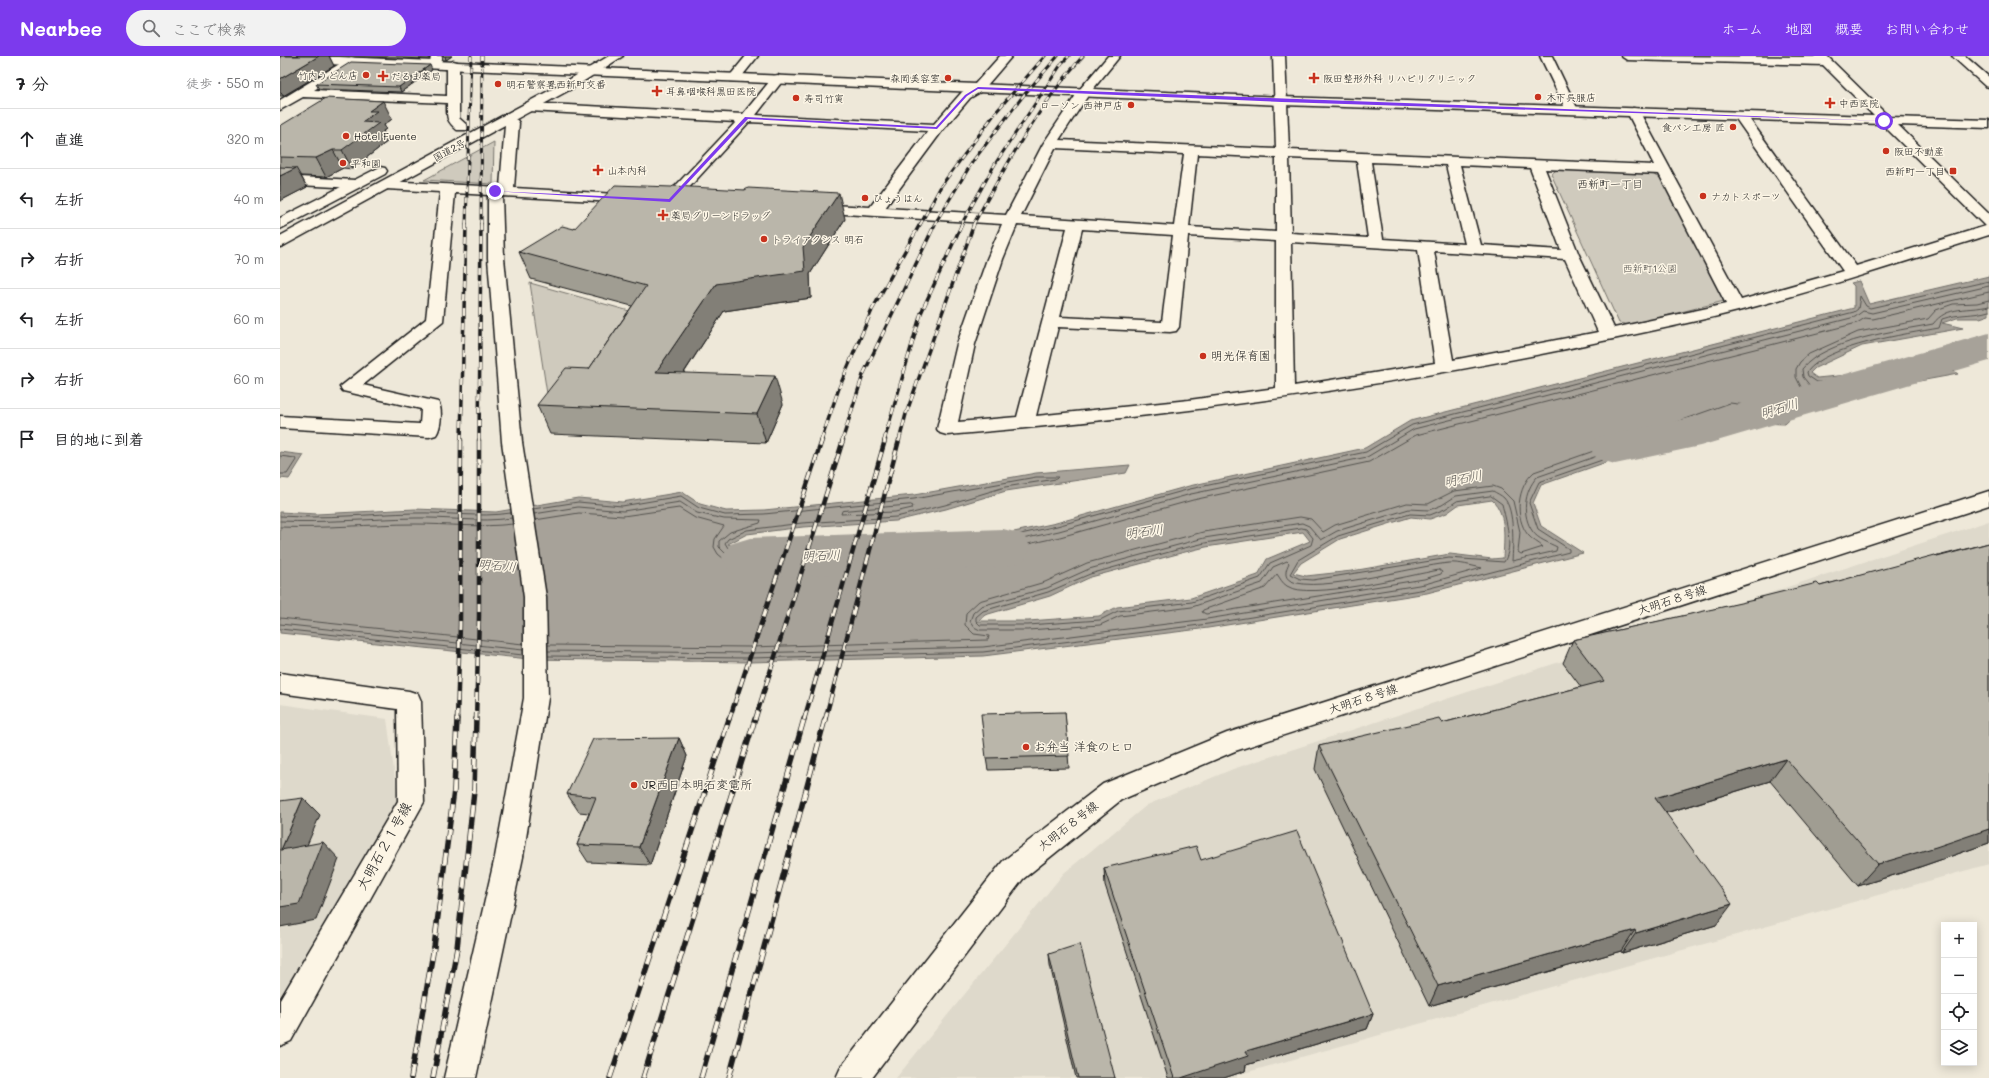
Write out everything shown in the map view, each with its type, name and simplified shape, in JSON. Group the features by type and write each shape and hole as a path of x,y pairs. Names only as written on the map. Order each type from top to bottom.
{"main road":[{"name":"国道2号","path":"544,84 564,71 587,66 617,56"},
{"path":"734,78 752,56"},
{"path":"874,211 937,128 966,95 978,88 1006,56"},
{"path":"1114,56 1084,92 1050,144 1011,221 995,259 966,344 947,429 1025,423 1162,409 1285,394 1446,367 1736,306 1989,230"},
{"path":"1279,56 1282,101 1285,394"},
{"path":"1546,56 1572,110"},
{"path":"1627,56 1823,58 1884,121 1989,222"},
{"path":"1958,56 1989,83"},
{"path":"280,58 351,61 436,60 453,65 564,71"},
{"path":"282,104 302,93 351,61"},
{"path":"453,65 453,119 462,127"},
{"name":"国道2号","path":"280,242 529,107 587,66"},
{"path":"587,66 734,78 1282,101 1989,124"},
{"path":"670,200 747,118 778,79"},
{"path":"302,93 453,100"},
{"path":"529,107 937,128"},
{"path":"1633,112 1736,306"},
{"path":"1740,116 1852,272"},
{"name":"国道2号","path":"448,134 476,120"},
{"path":"460,1078 509,858 536,698 535,597 512,442 496,258 501,192 512,123 504,120"},
{"path":"1050,144 1665,170"},
{"path":"1051,322 1170,327 1191,150"},
{"path":"1363,157 1376,242"},
{"path":"1452,161 1474,249"},
{"path":"1536,165 1571,255 1608,334"},
{"path":"280,224 389,166"},
{"path":"280,180 355,184"},
{"path":"386,185 686,201"},
{"path":"280,422 429,431 431,406 349,387 434,321 448,188"},
{"path":"796,207 1571,255"},
{"path":"1025,423 1075,225"},
{"path":"1425,246 1446,367"},
{"name":"大明石８号線","path":"852,1078 1012,870 1112,792 1227,743 1989,498"},
{"name":"大明石２１号線","path":"280,683 410,701 411,802 280,1030"}],"shaded area":[{"path":"1989,521 1989,864 1237,1075 1237,1078 896,1078 1064,873 1147,805 1233,769"},
{"path":"280,704 387,719 399,808 280,1009"}],"green space":[{"path":"494,142 493,184 424,180"},
{"name":"西新町1公園","path":"1558,169 1652,174 1661,178 1724,301 1630,325 1619,323 1551,174"},
{"path":"530,283 640,314 551,420"}],"water":[{"path":"1989,276 1989,315 1980,318 1957,318 1942,323 1963,328 1862,346 1815,368 1810,373 1817,378 1897,370 1954,371 1958,374 1848,394 1814,396 1784,424 1761,423 1735,417 1541,485 1533,503 1541,526 1583,553 1427,593 1208,628 983,656 750,662 529,659 280,633 280,512 317,514 415,509 496,512 578,498 622,502 682,492 700,504 726,511 764,510 914,495 1036,473 1130,465 1126,473 1006,491 946,509 896,521 803,527 747,534 728,544 763,556 911,554 1056,523 1189,486 1365,448 1410,421 1854,308 1854,286 1851,283 1859,281 1869,304","holes":["1492,500 1497,505 1504,527 1503,558 1492,559 1450,554 1352,571 1306,576 1293,573 1301,563 1340,539 1411,517 1430,519 1447,513 1458,505","1303,532 1310,541 1267,559 1258,575 1191,598 1117,607 1099,616 1028,621 978,621 985,615 1050,596 1091,577 1206,547"]},
{"path":"280,452 304,455 289,479 280,478"}],"building":[{"path":"280,56 319,56 280,79"},
{"path":"351,62 430,65 399,87 316,84"},
{"path":"326,98 383,101 369,111 377,111 362,122 379,123 342,150 333,150 316,158 280,157 280,126"},
{"path":"280,167 296,168 280,176"},
{"path":"615,185 673,186 745,190 748,188 839,193 803,247 805,271 716,284 656,372 775,376 757,414 537,405 566,368 589,369 646,286 519,252 562,226 574,229"},
{"path":"1989,543 1989,829 1936,847 1878,864 1786,759 1655,798 1732,904 1636,933 1635,930 1438,986 1319,746 1439,718 1442,723 1604,681 1573,640 1754,600 1753,599 1817,583 1820,586 1935,555 1937,557"},
{"name":"お弁当 洋食のヒロ","path":"1065,712 1069,756 986,758 981,714"},
{"name":"JR西日本明石変電所","path":"679,738 639,847 577,845 596,797 567,794 593,739"},
{"path":"303,798 281,850 323,842 299,904 280,907 280,801"},
{"path":"1297,831 1373,1014 1246,1051 1248,1056 1181,1078 1174,1078 1104,868 1196,846 1201,860"},
{"path":"1080,944 1115,1078 1078,1078 1049,954"}],"waterway":[{"name":"明石川","path":"1615,448 1700,431 1989,347"},
{"name":"明石川","path":"750,558 1003,548"}],"railway":[{"path":"466,225 471,56"},
{"path":"481,225 482,56"},
{"path":"920,225 941,186 996,112 1045,56"},
{"path":"934,225 973,161 1023,96 1058,56"},
{"path":"961,225 995,164 1062,63 1069,56"},
{"path":"973,225 1010,159 1037,116 1051,95 1083,56"},
{"path":"461,441 466,224"},
{"path":"479,441 481,224"},
{"path":"821,441 839,388 872,310 920,224"},
{"path":"842,441 863,375 935,224"},
{"path":"884,441 921,313 962,224"},
{"path":"899,441 906,414 974,224"},
{"path":"457,720 460,625 461,440"},
{"path":"729,720 822,440"},
{"path":"755,720 843,440"},
{"path":"804,720 885,440"},
{"path":"825,720 899,440"},
{"path":"476,720 479,616 479,441"},
{"path":"411,1078 434,947 454,790 457,719"},
{"path":"433,1078 457,948 474,791 476,719"},
{"path":"610,1078 729,719"},
{"path":"643,1078 755,719"},
{"path":"701,1078 804,719"},
{"path":"729,1078 825,719"}],"place":[{"name":"竹内うどん店","path":"366,75"},
{"name":"だるま薬局","path":"383,76"},
{"name":"森岡美容室","path":"948,78"},
{"name":"阪田整形外科 リハビリクリニック","path":"1314,78"},
{"name":"明石警察署西新町交番","path":"498,84"},
{"name":"耳鼻咽喉科黒田医院","path":"657,91"},
{"name":"木下呉服店","path":"1538,97"},
{"name":"寿司竹寅","path":"796,98"},
{"name":"中西医院","path":"1830,103"},
{"name":"ローソン 西神戸店","path":"1131,105"},
{"name":"食パン工房 匠","path":"1733,127"},
{"name":"Hotel Fuente","path":"346,136"},
{"name":"阪田不動産","path":"1886,151"},
{"name":"平和園","path":"343,163"},
{"name":"山本内科","path":"598,170"},
{"name":"西新町一丁目","path":"1953,171"},
{"name":"ナカトスポーツ","path":"1703,196"},
{"name":"ひょうはん","path":"865,198"},
{"name":"薬局グリーンドラッグ","path":"663,215"},
{"name":"トライアクシス 明石","path":"764,239"},
{"name":"明光保育園","path":"1203,356"},
{"name":"お弁当 洋食のヒロ","path":"1026,747"},
{"name":"JR西日本明石変電所","path":"634,785"}],"district":[{"name":"西新町一丁目","path":"1610,184"}],"route":[{"path":"495,191 670,200 747,118 937,128 966,95 978,88 1282,101 1884,121"}]}
